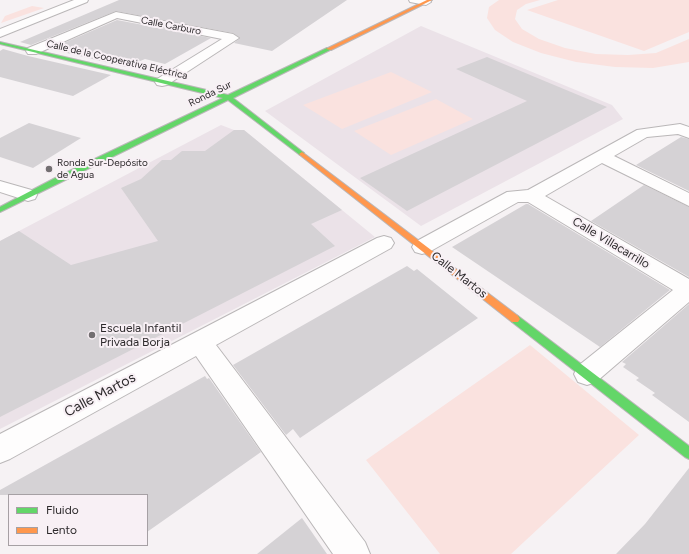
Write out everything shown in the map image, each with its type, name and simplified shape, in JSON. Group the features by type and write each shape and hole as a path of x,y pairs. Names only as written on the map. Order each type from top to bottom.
{"street":[{"path":"0,33 83,0"},
{"path":"414,0 428,1"},
{"name":"Ronda Sur","path":"0,210 428,1"},
{"name":"Calle Carburo","path":"32,51 116,15 233,38 162,82"},
{"name":"Calle de la Cooperativa Eléctrica","path":"0,43 228,98"},
{"name":"Calle Martos","path":"228,98 689,453"},
{"path":"422,247 514,196 532,196 602,158 643,133 680,129 689,133"},
{"path":"602,158 689,200"},
{"path":"0,186 28,195"},
{"name":"Calle Villacarrillo","path":"532,196 689,289 587,374"},
{"name":"Calle Martos","path":"0,449 384,243"},
{"path":"200,342 353,554"}],"shaded area":[{"path":"499,0 540,0 526,4 517,10 515,19 522,29 539,39 565,48 596,54 628,55 656,53 689,39 689,62 653,68 615,67 576,62 541,53 513,42 495,30 487,18 489,7"},
{"path":"558,0 689,0 689,32 644,51 527,10"},
{"path":"32,6 44,8 1,23 5,16"},
{"path":"421,26 612,105 623,119 421,226 265,111"},
{"path":"391,72 432,92 342,129 303,105"},
{"path":"436,99 473,119 391,155 354,131"},
{"name":"Escuela Infantil Privada Borja","path":"221,125 234,130 244,130 375,237 0,429 0,241"},
{"path":"530,345 639,435 511,554 440,554 366,460"}],"building":[{"path":"119,0 347,0 272,51 234,43 240,38 233,33 116,11 31,45 20,42"},
{"path":"117,20 211,38 165,64 145,59 126,67 50,49"},
{"path":"3,49 111,75 73,96 0,77 0,51"},
{"path":"487,57 607,107 407,211 360,178 527,101 456,69"},
{"path":"29,123 81,138 33,168 0,157 0,138"},
{"name":"Escuela Infantil Privada Borja","path":"234,130 244,130 342,210 311,224 335,246 0,417 0,241 19,231 71,265 158,241 121,188 141,179 162,160 171,160 182,151 205,151"},
{"path":"681,137 689,139 689,191 636,165"},
{"path":"644,185 689,207 689,277 591,221"},
{"path":"526,204 670,290 600,347 452,247"},
{"path":"407,266 414,271 417,269 478,318 300,438 293,429 286,435 233,365"},
{"path":"689,304 689,422 652,395 655,393 636,380 639,378 623,367 626,364 622,362"},
{"path":"205,376 207,379 209,378 261,452 148,531 148,494 0,495 0,490"},
{"path":"689,468 689,554 616,554 645,524"},
{"path":"302,518 327,554 257,554"}],"traffic: fast":[{"path":"0,43 228,97 302,154"},
{"path":"0,210 64,177 329,49"},
{"path":"515,319 689,453"}],"traffic: slow":[{"path":"329,49 430,0"},
{"path":"302,154 515,319"}],"place":[{"name":"Ronda Sur-Depósito de Agua","path":"49,169"},
{"name":"Escuela Infantil Privada Borja","path":"92,335"}]}
